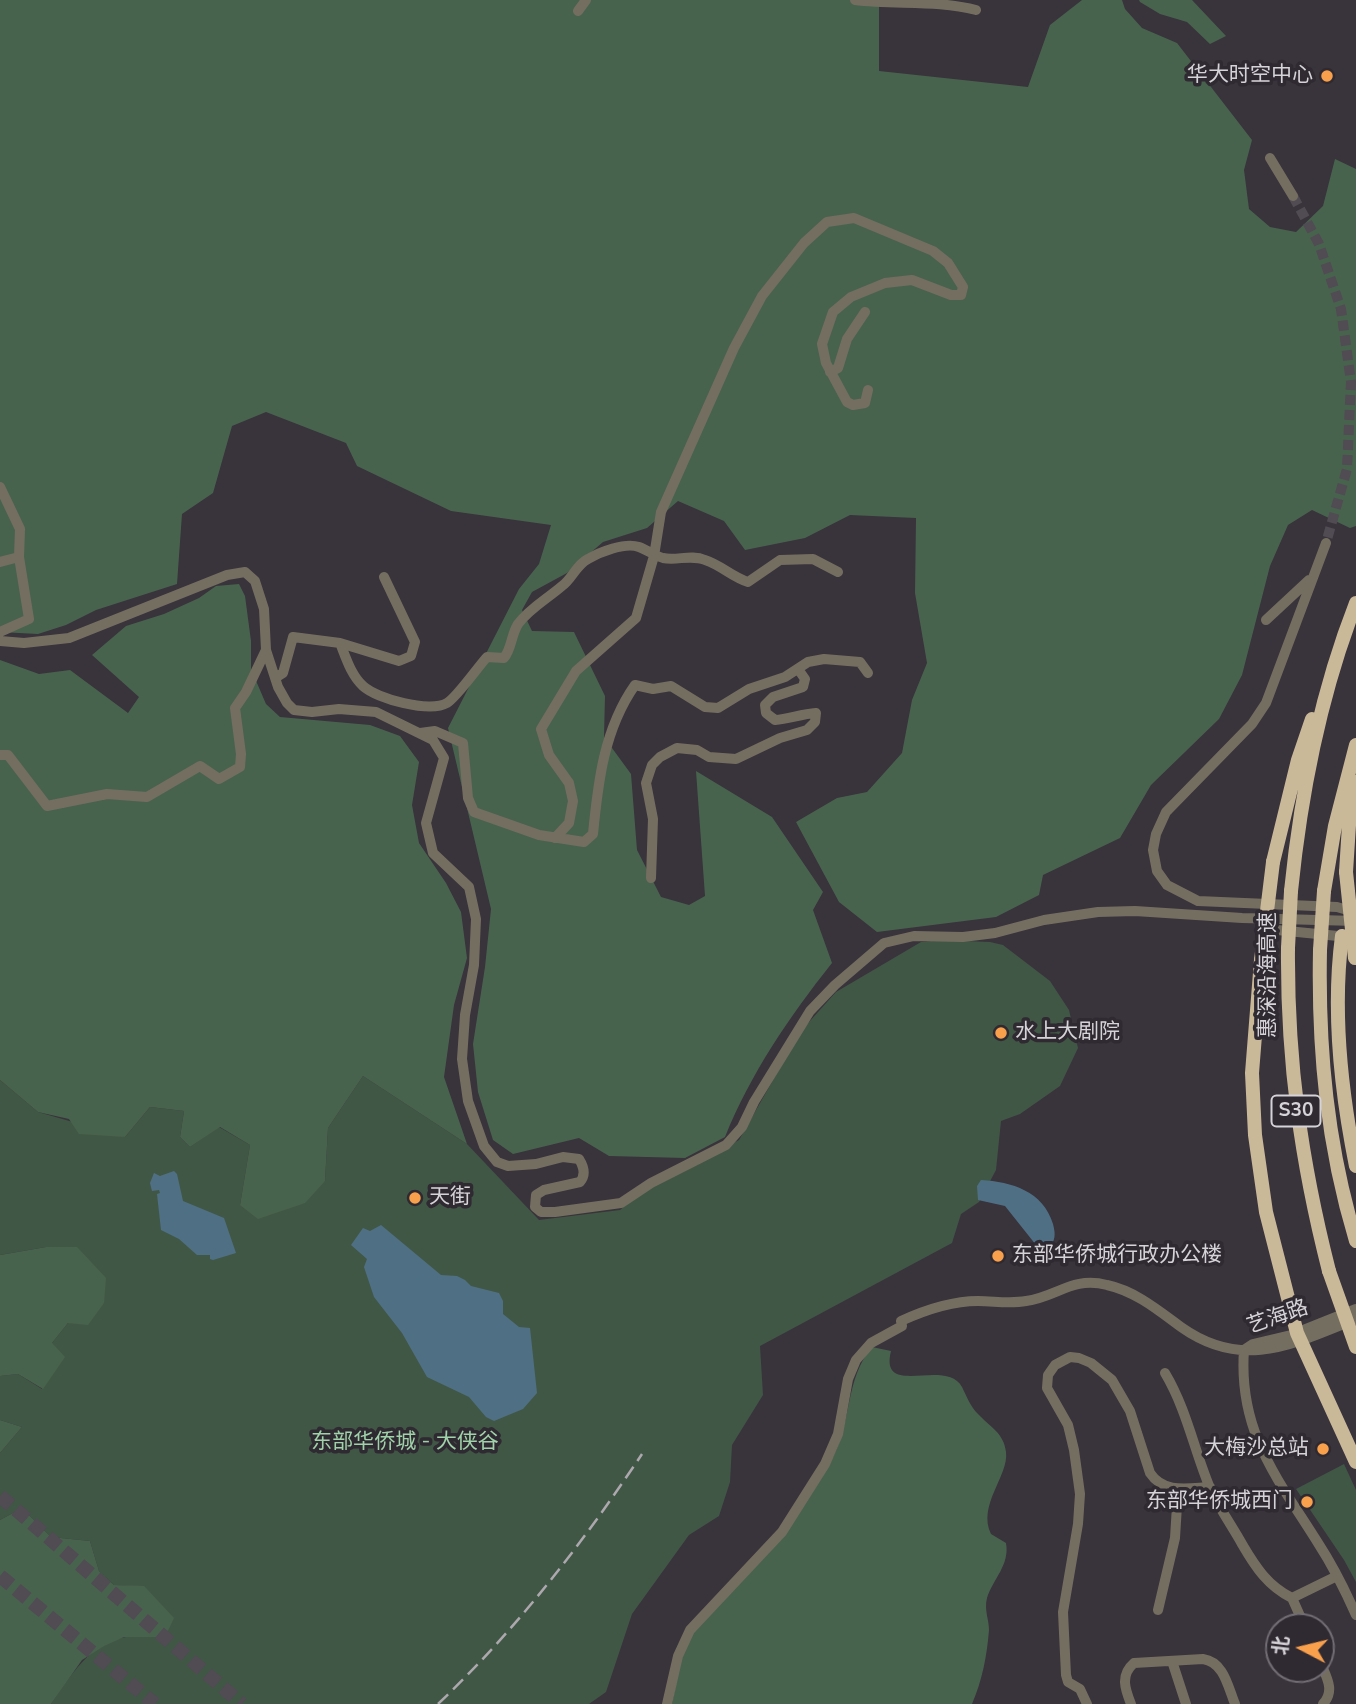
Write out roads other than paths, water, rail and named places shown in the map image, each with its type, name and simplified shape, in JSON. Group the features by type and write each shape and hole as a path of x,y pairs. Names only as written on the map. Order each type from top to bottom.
{"highway":[{"name":"惠深沿海高速","path":"1356,603 1330,676 1306,783 1291,891 1288,948 1290,1042 1303,1156 1329,1271 1356,1347"},
{"path":"1330,676 1298,760 1273,862 1252,1064 1255,1135 1268,1222 1298,1337 1356,1462"},
{"name":"S30","path":"1356,745 1335,826 1324,891 1320,950 1320,1040 1325,1097 1333,1151 1356,1241"},
{"path":"1355,963 1346,872 1349,825 1356,782"},
{"path":"1349,937 1339,998 1340,1050 1356,1166"}],"street":[{"path":"578,11 586,0"},
{"path":"855,0 882,4 906,1 943,3 964,5 976,10"},
{"path":"1270,158 1293,196"},
{"path":"555,838 569,823 573,801 569,783 549,755 541,729 576,671 636,618 654,554 661,512 734,348 762,296 804,243 827,222 854,218 933,251 948,263 963,287 961,295 951,295 912,280 885,283 851,297 834,312 822,344 830,372 847,402 853,405 864,403 868,390"},
{"path":"830,372 838,368 847,340 864,312"},
{"path":"0,487 20,529 19,557 29,619 0,632"},
{"path":"1326,543 1266,703 1252,724 1166,812 1156,834 1153,850 1157,871 1167,886 1185,897 1198,901 1337,907 1356,913"},
{"path":"340,643 353,674 365,688 398,701 428,708 447,703 486,657 504,658 519,624 540,601 565,585 587,559 613,549 634,545 664,558 702,558 748,582 780,560 814,559 838,572"},
{"path":"0,562 19,557"},
{"path":"0,641 24,643 69,638 227,575 245,572 255,581 264,609 266,650 275,678 287,703 294,710 376,712 433,740 444,758 426,823 433,853 469,887 476,919 474,965 465,1015 462,1059 468,1101 484,1146 497,1162 508,1166 571,1157 579,1159 584,1169 580,1182 544,1190 536,1195 535,1207 541,1212 621,1203 651,1183 726,1145 743,1127 754,1102 810,1011 835,985 884,943 914,936 963,937 995,933 1044,920 1098,912 1135,911 1242,918 1356,921"},
{"path":"1266,620 1314,575"},
{"path":"275,678 283,673 293,637 340,643 399,661 411,656 415,642 383,577"},
{"path":"0,755 8,755 47,806 107,794 147,797 200,766 219,779 240,767 242,754 235,708 246,692 266,650"},
{"path":"419,733 435,731 463,743 468,798 474,812 555,838 584,842 593,834 602,757 619,712 635,685 653,690 671,686 705,706 718,708 749,689 785,677 808,662 824,659 860,662 868,673"},
{"path":"651,878 653,819 646,783 652,765 660,757 677,748 697,750 709,757 736,759 780,738 807,730 815,722 816,713 803,713 788,719 775,720 766,713 765,705 773,696 803,687 806,679 798,669"},
{"path":"1242,918 1278,930 1349,937"},
{"path":"667,1704 678,1656 690,1630 782,1532 825,1464 838,1434 848,1379 856,1360 871,1343 902,1326 901,1321 933,1308 956,1303 1028,1301 1090,1281 1133,1294 1204,1341 1244,1350 1246,1394 1260,1447 1279,1485 1318,1542 1356,1615"},
{"name":"艺海路","path":"1298,1337 1356,1309"},
{"name":"艺海路","path":"1244,1350 1253,1344 1298,1337 1356,1319"},
{"path":"1087,1704 1080,1689 1068,1682 1066,1675 1063,1612 1078,1524 1080,1494 1068,1425 1047,1388 1048,1375 1055,1364 1070,1357 1079,1358 1091,1363 1112,1380 1130,1411 1150,1473 1156,1482 1164,1487 1178,1489 1210,1487"},
{"path":"1165,1373 1186,1414 1210,1487 1256,1568 1269,1584 1293,1598 1299,1613"},
{"path":"1158,1610 1175,1538 1178,1489"},
{"path":"1293,1598 1337,1576"},
{"path":"1130,1704 1124,1678 1127,1669 1134,1664 1211,1660 1223,1674 1235,1704"},
{"path":"1172,1661 1186,1704"},
{"path":"1325,1704 1330,1694 1330,1683"}],"water":[{"path":"174,1171 183,1201 224,1218 236,1253 213,1260 210,1255 197,1255 179,1239 161,1230 157,1194 160,1193 159,1190 152,1191 150,1183 154,1173 160,1176"},
{"path":"981,1180 1015,1186 1042,1203 1054,1227 1051,1246 1036,1245 1005,1206 978,1200 977,1186"},
{"path":"381,1225 441,1275 457,1276 471,1286 499,1293 503,1301 503,1314 519,1327 530,1328 537,1393 523,1409 494,1421 486,1417 469,1397 427,1377 402,1333 374,1297 364,1267 367,1259 351,1245 363,1228 370,1231"}],"tunnel":[{"path":"1293,196 1319,244 1341,309 1351,382 1347,469 1326,543"},
{"path":"0,1496 242,1704"},
{"path":"0,1576 155,1704"}],"railway":[{"path":"438,1704 467,1676 547,1585 642,1454"}],"place":[{"name":"华大时空中心","path":"1327,76"},
{"name":"水上大剧院","path":"1001,1033"},
{"name":"天街","path":"415,1198"},
{"name":"东部华侨城行政办公楼","path":"998,1256"},
{"name":"大梅沙总站","path":"1323,1449"},
{"name":"东部华侨城西门","path":"1307,1502"}],"park label":[{"name":"东部华侨城 - 大侠谷","path":"405,1443"}]}
